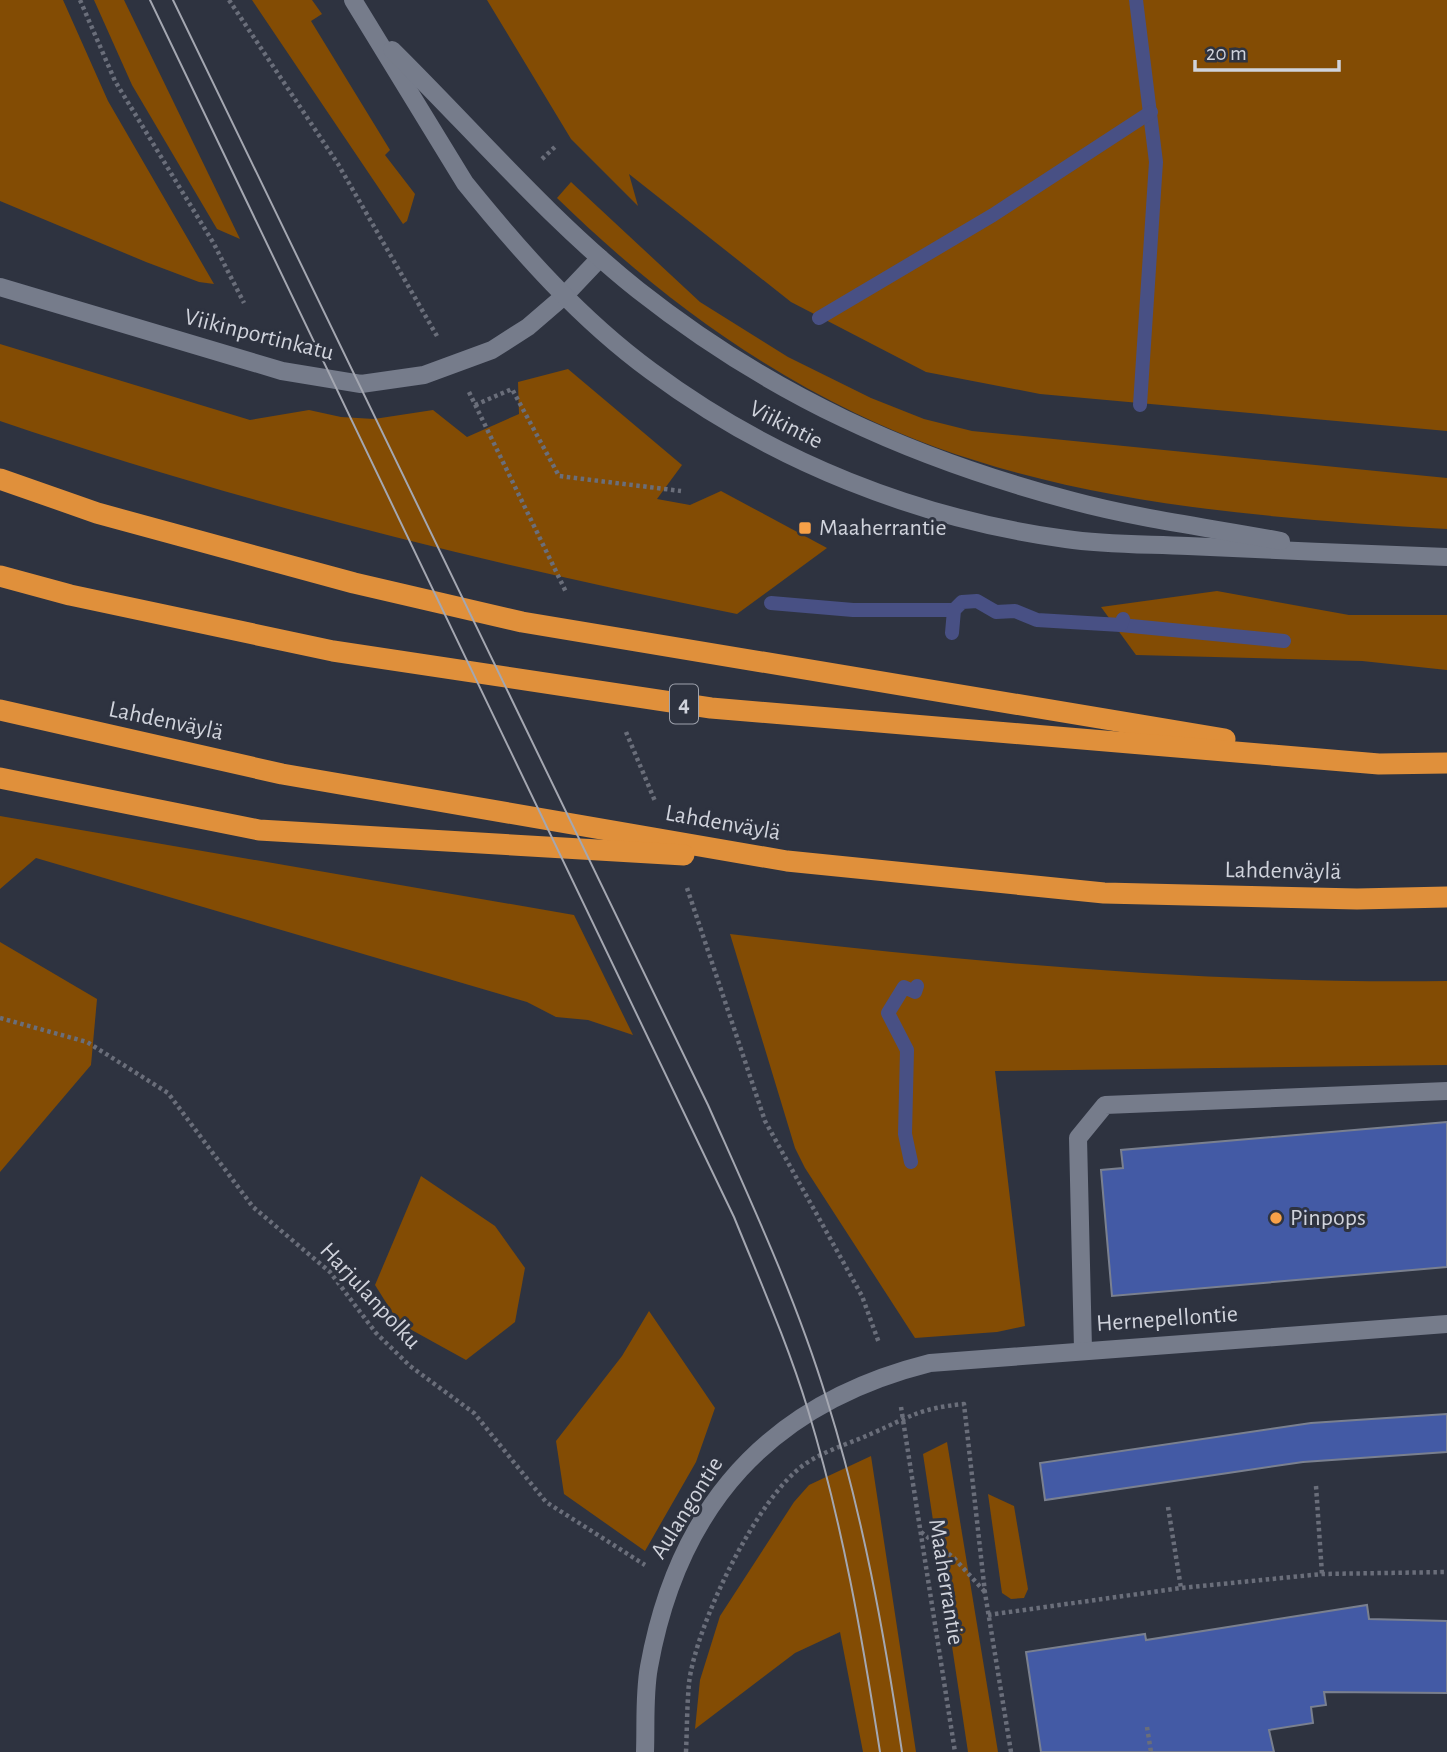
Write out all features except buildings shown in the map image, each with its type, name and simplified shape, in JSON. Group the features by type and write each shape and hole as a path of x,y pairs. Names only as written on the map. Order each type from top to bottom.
{"highway":[{"path":"0,479 97,513 354,583 522,622 1379,764"},
{"name":"4","path":"0,576 70,595 333,651 711,708 1379,764 1447,763"},
{"name":"Lahdenväylä","path":"0,710 282,774 787,861 1104,893 1357,899 1447,897"},
{"path":"0,778 259,830 787,861"}],"main road":[{"name":"Viikintie","path":"353,0 465,183 564,296 650,371 735,427 826,473 934,513 1067,540 1447,557"},
{"name":"Viikintie","path":"374,31 600,258 716,348 803,400 898,445 951,466 1075,502 1346,554"},
{"name":"Viikinportinkatu","path":"0,287 282,371 361,384 424,375 492,350 528,327 564,296 600,258"},
{"path":"1083,1349 1078,1138 1105,1105 1447,1091"},
{"name":"Hernepellontie","path":"892,1372 930,1363 1083,1349 1447,1324"},
{"name":"Aulangontie","path":"645,1752 648,1669 671,1578 704,1517 743,1465 779,1430 849,1389 892,1372"}],"path":[{"path":"80,0 116,81 214,244 244,303"},
{"path":"229,0 338,164 383,238"},
{"path":"475,405 512,389 559,476 681,491"},
{"name":"Harjulanpolku","path":"0,1018 87,1042 168,1093 253,1207 330,1272 376,1333 410,1366 474,1413 546,1502 644,1564"},
{"name":"Maaherrantie","path":"765,1121 862,1296 892,1372 903,1417 955,1752"},
{"path":"686,1752 690,1680 714,1598 758,1521 803,1466 928,1407 964,1404 985,1593 1011,1752"},
{"path":"1316,1486 1322,1574"},
{"path":"1168,1507 1181,1588"},
{"path":"921,1532 954,1558 985,1593"},
{"path":"988,1615 1181,1588 1322,1574 1447,1572"},
{"path":"1147,1727 1151,1752"}],"shaded area":[{"path":"0,0 63,0 108,101 214,284 199,282 146,262 0,201"},
{"path":"94,0 124,0 240,239 217,229 132,85"},
{"path":"252,0 312,0 322,14 311,21 390,150 385,155 415,194 407,221 403,224"},
{"path":"487,0 1447,0 1447,431 1040,394 926,372 791,302 629,174 638,206 571,139"},
{"path":"571,182 700,302 788,357 871,398 924,419 972,431 1447,478 1447,529 1296,518 1145,500 1070,486 997,467 925,443 814,392 697,318 590,230 557,198"},
{"path":"0,344 250,420 309,410 341,417 374,419 433,410 467,437 519,414 518,382 568,369 682,465 657,499 690,505 721,491 827,548 737,614 458,553 182,479 0,421"},
{"path":"1217,591 1349,615 1447,615 1447,670 1362,661 1136,655 1101,607"},
{"path":"0,816 574,915 633,1035 588,1020 556,1017 527,1002 36,858 0,889"},
{"path":"730,934 909,954 1177,975 1447,981 1447,1065 995,1071 1025,1326 997,1332 915,1338 805,1168 795,1148"},
{"path":"0,942 97,999 91,1065 0,1172"},
{"path":"421,1176 495,1226 525,1268 515,1322 466,1360 399,1323 375,1285"},
{"path":"649,1311 715,1408 696,1462 645,1551 564,1494 556,1441 622,1356"},
{"path":"947,1442 998,1752 968,1752 923,1454"},
{"path":"871,1456 916,1752 863,1752 840,1632 795,1653 695,1729 700,1680 720,1616 794,1502 809,1485"},
{"path":"988,1494 1014,1506 1028,1589 1024,1598 1011,1599 1002,1593"}],"waterway":[{"path":"1136,0 1156,162 1140,405"},
{"path":"819,318 993,215 1151,112"},
{"path":"952,633 954,610 962,602 977,601 996,612 1015,611 1037,620 1121,625 1123,619"},
{"path":"771,603 853,610 954,610"},
{"path":"1121,625 1284,641"},
{"path":"911,1162 905,1134 907,1050 888,1013 904,987 915,992 917,986"}],"tram line":[{"path":"150,0 734,1217 792,1361 820,1452 850,1579 880,1752"},
{"path":"173,0 708,1105 772,1251 815,1362 840,1443 880,1619 902,1752"}],"place":[{"name":"Maaherrantie","path":"805,528"},
{"name":"Pinpops","path":"1276,1218"}]}
